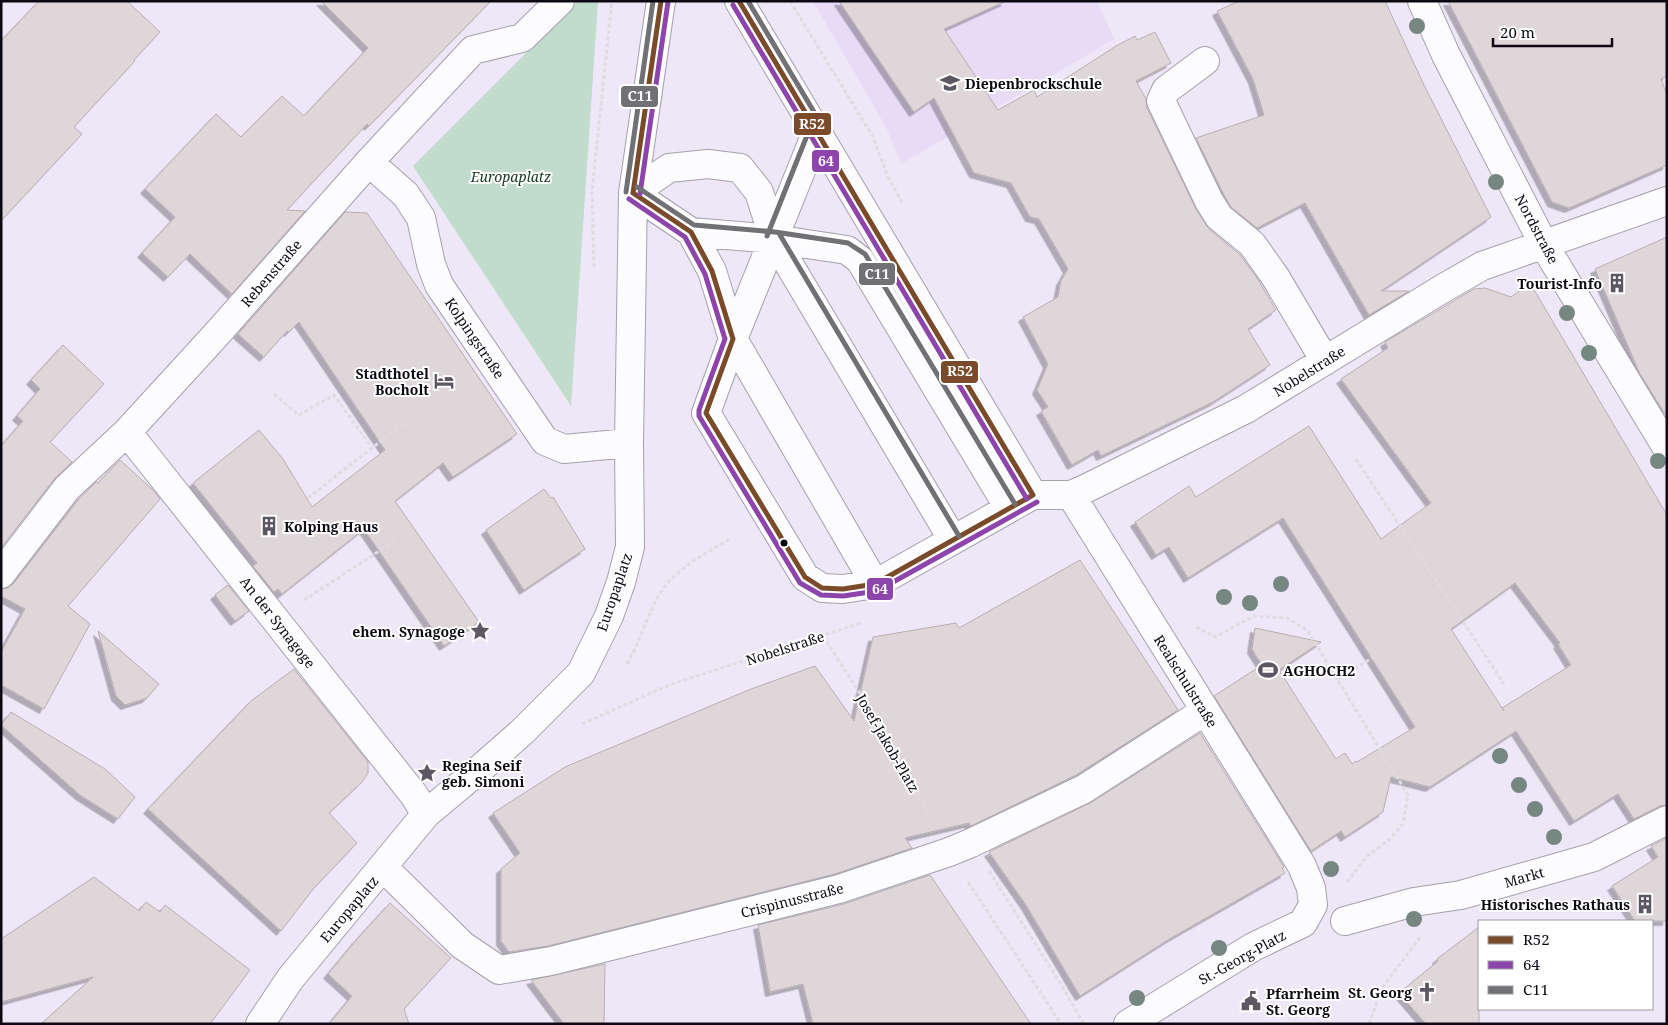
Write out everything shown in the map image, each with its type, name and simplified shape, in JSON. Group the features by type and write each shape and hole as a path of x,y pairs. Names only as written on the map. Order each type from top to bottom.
{"street":[{"name":"Rebenstraße","path":"1,574 67,488 127,432 369,162 473,50 522,38 560,1"},
{"name":"Europaplatz","path":"260,1024 290,979 426,814 522,732 581,673 609,616 621,582 630,547 629,443 633,193 661,1"},
{"path":"739,1 817,131 1033,495 875,584 843,589 822,588 805,577 706,413 732,339 817,131"},
{"name":"Nordstraße","path":"1422,1 1446,55 1544,245 1667,448"},
{"path":"1205,61 1166,90 1162,100 1209,201 1219,217 1252,244 1276,278 1325,361"},
{"name":"Kolpingstraße","path":"369,162 406,195 420,218 431,264 439,285 545,441 564,449 629,443"},
{"path":"875,584 732,339 712,271 691,232 633,193 669,168 708,164 740,168 759,192 774,239 953,540"},
{"name":"Nobelstraße","path":"1033,495 1071,495 1246,409 1482,266 1667,200"},
{"path":"691,232 774,239 846,250 860,260 1009,508"},
{"name":"An der Synagoge","path":"127,432 414,795 426,814"},
{"name":"Realschulstraße","path":"1071,495 1302,866"},
{"name":"Crispinusstraße","path":"383,867 462,945 499,970 551,961 839,889 960,848 1084,789 1205,711"},
{"name":"Markt","path":"1345,921 1414,902 1461,894 1594,857 1667,820"},
{"name":"St.-Georg-Platz","path":"1128,1024 1253,948 1303,923 1313,905 1311,888 1302,866"}],"path":[{"path":"790,1 873,137 888,177 908,211"},
{"path":"274,394 299,414 334,395 372,448"},
{"path":"308,498 404,423"},
{"path":"1356,459 1504,684"},
{"path":"624,668 636,649 659,594 673,577 690,563 730,538"},
{"path":"275,619 396,540"},
{"path":"1190,624 1215,637 1254,616 1287,618 1308,630 1408,796 1403,824 1390,839 1365,858 1348,881 1345,921"},
{"name":"Nobelstraße","path":"581,724 669,685 870,620"},
{"name":"Josef-Jakob-Platz","path":"823,636 960,848"},
{"path":"1338,678 1372,658"},
{"path":"960,848 1061,1024"},
{"path":"960,848 1057,978 1084,1024"},
{"path":"1369,1024 1382,988 1443,908 1461,894"}],"shaded area":[{"name":"Diepenbrockschule","path":"813,1 1097,1 1114,39 901,164 886,127"}],"green space":[{"name":"Europaplatz","path":"578,1 598,1 571,406 413,166"}],"building":[{"path":"39,1 127,1 160,32 74,127 82,134 1,221 1,41"},
{"path":"321,1 491,1 369,126 367,124 287,210 305,211 232,294 190,254 168,277 142,253 175,217 145,189 216,114 241,137 282,96 304,116 368,48"},
{"path":"839,1 1006,1 944,29 998,110 1034,90 1037,97 1116,46 1135,36 1137,40 1155,32 1171,63 1136,81 1196,209 1209,229 1240,255 1257,278 1276,310 1248,329 1270,365 1213,402 1101,456 1098,450 1072,465 1041,411 1048,407 1037,390 1048,364 1023,317 1058,297 1061,281 1068,269 1039,219 1030,217 1011,183 974,173 934,98 914,112"},
{"path":"1239,1 1385,1 1424,85 1491,217 1381,291 1409,291 1369,315 1305,203 1257,228 1231,207 1196,138 1264,115 1253,79 1217,11"},
{"path":"1448,1 1667,1 1667,76 1661,79 1667,95 1667,165 1569,208 1552,202"},
{"path":"345,212 367,213 517,434 453,477 443,463 395,501 479,622 444,646 364,529 282,594 278,589 274,592 253,566 257,563 193,483 259,430 283,459 312,507 385,450 299,322 289,332 287,331 264,357 238,334"},
{"path":"1667,237 1667,417 1640,374 1595,269"},
{"path":"1530,283 1667,515 1667,805 1660,806 1634,819 1618,794 1574,821 1516,731 1430,787 1391,777 1383,812 1345,837 1341,831 1311,851 1214,696 1262,665 1252,649 1255,628 1321,642 1279,670 1336,759 1345,753 1352,764 1357,762 1415,727 1283,518 1188,578 1169,547 1156,555 1135,522 1189,486 1196,497 1309,426 1381,539 1431,503 1341,379 1388,348 1385,342 1474,289 1485,288 1511,297","holes":["1515,583 1560,643 1558,644 1571,665 1502,708 1451,629"]},
{"path":"63,345 104,384 50,442 72,462 55,478 1,548 1,446 23,421 17,416 40,389 31,380"},
{"path":"120,460 152,489 160,499 68,606 90,624 44,709 1,685 1,652 25,609 1,596 1,589 13,584 79,499 96,482 98,483"},
{"path":"544,489 551,498 553,497 585,549 524,590 486,530"},
{"path":"1080,560 1178,710 1076,775 971,826 969,823 905,838 912,848 835,874 548,946 509,952 501,941 501,869 520,853 493,813 565,767 751,689 815,666 854,721 873,637 956,623 959,628"},
{"path":"228,585 249,611 235,621 215,595"},
{"path":"98,631 159,684 147,698 125,705 116,696"},
{"path":"294,669 368,762 368,773 362,782 329,813 357,843 314,888 281,931 148,809 251,701"},
{"path":"11,712 105,769 135,797 118,819 80,795 1,725"},
{"path":"1200,733 1284,867 1282,868 1285,873 1171,938 1080,996 1026,905 989,852 1092,802"},
{"name":"Historisches Rathaus","path":"1667,838 1667,921 1634,920 1612,886 1658,857 1651,846"},
{"path":"930,875 1031,1024 813,1024 803,984 770,992 758,925 844,904"},
{"path":"94,877 139,911 146,902 160,912 165,905 250,970 210,1024 41,1024 93,977 1,1002 1,939"},
{"path":"390,903 451,958 404,1009 409,1024 329,1024 352,996 328,974"},
{"path":"1478,928 1479,1024 1426,1024 1399,993 1438,961 1437,959"},
{"path":"605,964 604,1024 564,1024 531,980"}],"transit line":[{"name":"C11","path":"626,192 653,1"},
{"name":"R52","path":"633,193 661,1"},
{"name":"R52","path":"739,1 1033,495"},
{"name":"C11","path":"748,1 823,127"},
{"name":"64","path":"640,194 668,2"},
{"name":"64","path":"733,5 1027,499"},
{"name":"C11","path":"767,236 810,128"},
{"name":"C11","path":"637,187 694,225 775,232 848,243 865,254 1015,504"},
{"name":"R52","path":"633,193 691,232 712,271 733,339 706,413 805,577 822,588 843,589 875,584 1033,495"},
{"name":"64","path":"629,199 685,237 705,274 725,339 699,410 699,416 800,583 821,595 843,596 877,591 1037,502"},
{"name":"C11","path":"780,235 959,536"}],"place":[{"name":"Diepenbrockschule","path":"950,83"},
{"name":"Tourist-Info","path":"1617,283"},
{"name":"Stadthotel Bocholt","path":"444,381"},
{"name":"Kolping Haus","path":"269,526"},
{"name":"ehem. Synagoge","path":"480,631"},
{"name":"AGHOCH2","path":"1268,670"},
{"name":"Regina Seif geb. Simoni","path":"427,773"},
{"name":"Historisches Rathaus","path":"1645,904"},
{"name":"St. Georg","path":"1427,992"},
{"name":"Pfarrheim St. Georg","path":"1251,1001"}]}
